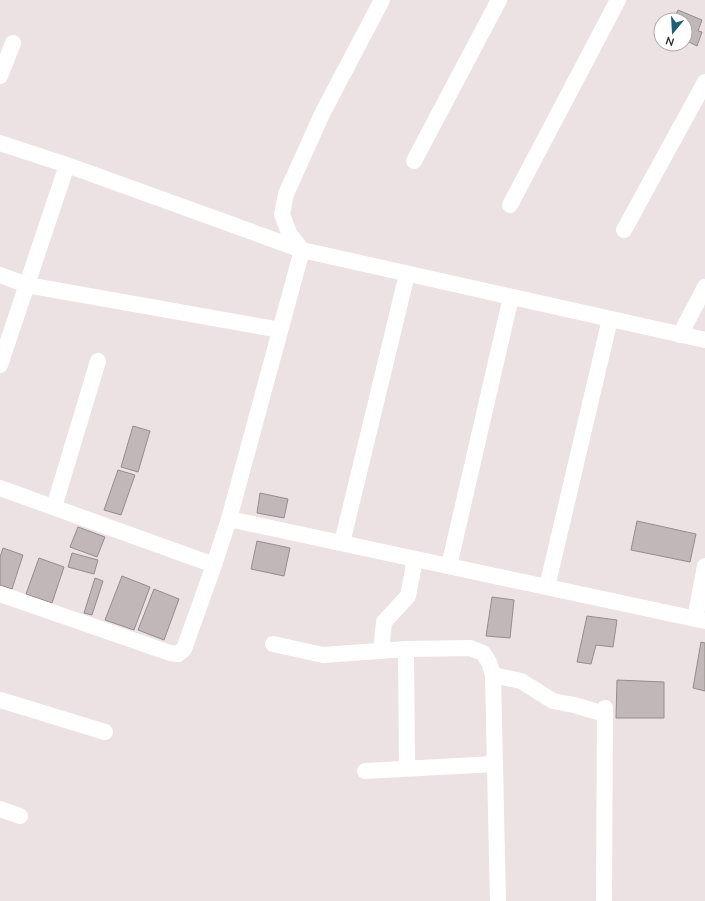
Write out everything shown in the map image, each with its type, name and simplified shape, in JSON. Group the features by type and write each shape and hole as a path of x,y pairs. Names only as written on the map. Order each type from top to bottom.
{"street":[{"path":"302,250 289,233 282,214 286,194 323,112 382,0"},
{"path":"414,161 499,0"},
{"path":"510,205 618,0"},
{"path":"0,76 13,43"},
{"path":"624,230 705,82"},
{"path":"0,142 302,250 705,340"},
{"path":"0,365 67,165"},
{"path":"0,594 170,653 178,654 184,649 214,565 228,519 302,250"},
{"path":"342,543 407,274"},
{"path":"0,275 27,285 280,330"},
{"path":"680,335 705,287"},
{"path":"449,566 511,297"},
{"path":"547,587 610,319"},
{"path":"54,507 98,361"},
{"path":"0,488 214,565"},
{"path":"228,519 700,620 705,566"},
{"path":"381,651 384,622 408,596 415,559"},
{"path":"272,644 323,655 406,649 470,648 483,652 489,662 493,675 498,901"},
{"path":"406,649 407,769"},
{"path":"493,675 521,681 553,701 605,711 604,901"},
{"path":"0,700 105,732"},
{"path":"365,771 495,764"},
{"path":"0,809 20,816"}],"building":[{"path":"693,16 702,20 698,31 702,32 697,46 693,44"},
{"path":"133,426 150,431 138,472 121,467"},
{"path":"118,470 135,475 121,515 104,510"},
{"path":"260,493 288,499 284,518 257,513"},
{"path":"637,521 696,534 690,562 631,550"},
{"path":"78,527 105,537 97,557 70,547"},
{"path":"257,541 290,548 284,576 251,569"},
{"path":"3,548 23,555 12,589 0,585 0,557"},
{"path":"72,553 98,560 94,574 68,567"},
{"path":"39,558 64,567 52,603 26,594"},
{"path":"122,576 150,587 134,630 105,620"},
{"path":"95,578 103,581 92,615 84,613"},
{"path":"154,589 179,599 164,640 138,630"},
{"path":"492,597 514,600 510,638 486,636"},
{"path":"587,616 617,620 613,647 596,645 591,664 577,662"},
{"path":"701,642 705,643 705,691 693,688"},
{"path":"617,680 664,682 664,718 616,718"}]}
